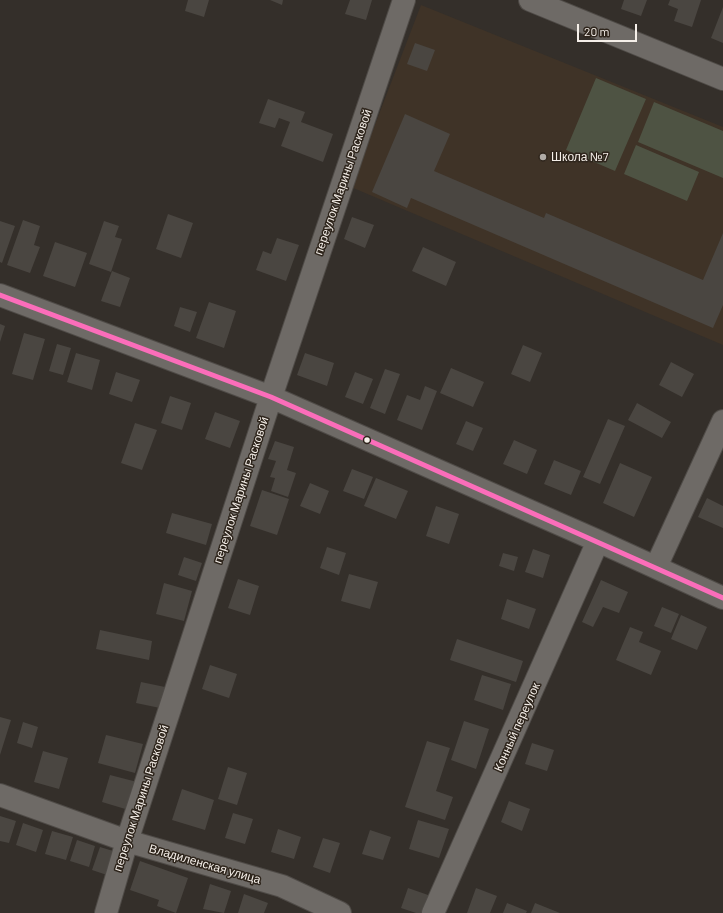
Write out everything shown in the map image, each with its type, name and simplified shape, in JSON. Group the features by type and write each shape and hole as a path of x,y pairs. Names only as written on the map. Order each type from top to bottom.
{"street":[{"name":"переулок Марины Расковой","path":"106,913 127,841 271,397 404,0"},
{"path":"530,0 723,79"},
{"path":"0,295 271,397 598,541 723,598"},
{"path":"656,567 723,422"},
{"name":"Конный переулок","path":"433,913 598,541"},
{"name":"Владиленская улица","path":"0,796 127,841 282,886 340,913"}],"shaded area":[{"name":"Школа №7","path":"421,5 723,127 723,345 351,187"}],"green space":[{"path":"596,78 646,99 615,171 566,150"},
{"path":"654,102 723,131 723,178 638,142"},
{"path":"636,145 699,172 687,201 624,174"}],"building":[{"path":"188,0 209,0 204,17 185,11"},
{"path":"270,0 283,0 282,5"},
{"path":"350,0 372,0 366,20 345,14"},
{"path":"624,0 647,0 641,16 621,9"},
{"path":"670,0 701,0 692,27 674,21 678,9 668,5"},
{"path":"723,7 723,43 711,38"},
{"path":"415,43 435,50 427,71 407,64"},
{"path":"268,99 305,112 301,122 333,134 323,162 281,146 290,122 279,118 275,128 259,123"},
{"path":"405,114 450,134 434,171 544,218 546,213 703,280 723,233 723,305 713,328 411,198 407,208 372,192"},
{"path":"168,214 193,223 181,258 156,249"},
{"path":"352,217 374,225 365,248 344,239"},
{"path":"23,220 40,226 34,245 40,247 30,273 7,265"},
{"path":"0,221 15,226 2,263 0,262"},
{"path":"104,221 119,226 115,237 122,239 111,272 89,264"},
{"path":"277,238 299,245 286,281 256,270 263,251 271,254"},
{"path":"55,242 87,253 75,287 43,276"},
{"path":"423,247 456,262 446,286 412,271"},
{"path":"112,271 130,278 120,307 101,301"},
{"path":"209,302 236,311 224,348 196,338"},
{"path":"180,307 197,312 190,332 174,326"},
{"path":"0,324 5,326 0,342"},
{"path":"24,333 45,339 33,380 12,374"},
{"path":"57,344 71,348 63,375 49,371"},
{"path":"523,345 542,353 530,382 511,374"},
{"path":"76,353 100,360 92,390 67,382"},
{"path":"305,353 334,363 327,386 297,375"},
{"path":"671,362 694,374 682,397 659,385"},
{"path":"451,368 484,382 473,407 440,393"},
{"path":"385,369 400,374 385,414 370,408"},
{"path":"116,372 140,380 132,402 109,394"},
{"path":"355,372 373,379 363,404 345,397"},
{"path":"425,386 437,391 422,430 397,420 407,395 420,400"},
{"path":"170,396 191,403 182,430 161,423"},
{"path":"637,403 671,422 662,438 628,420"},
{"path":"215,412 240,421 230,448 205,439"},
{"path":"608,419 625,426 600,484 583,477"},
{"path":"466,421 483,428 473,451 456,444"},
{"path":"135,423 157,430 142,470 121,463"},
{"path":"514,440 537,450 527,474 503,464"},
{"path":"275,441 294,447 287,470 296,473 288,497 271,491 275,478 270,477 276,461 268,459"},
{"path":"554,460 581,471 571,495 544,484"},
{"path":"620,463 652,477 634,517 603,503"},
{"path":"352,469 373,477 364,499 343,491"},
{"path":"376,478 408,491 396,519 364,506"},
{"path":"310,483 329,491 320,514 300,506"},
{"path":"262,490 289,499 277,535 250,526"},
{"path":"707,498 723,506 723,528 698,517"},
{"path":"436,506 459,514 449,544 426,536"},
{"path":"172,513 212,524 206,545 166,533"},
{"path":"327,547 346,553 339,575 320,568"},
{"path":"533,549 550,555 543,578 525,572"},
{"path":"503,553 518,557 514,571 499,566"},
{"path":"184,557 202,563 196,581 178,575"},
{"path":"349,574 378,582 370,609 341,601"},
{"path":"238,579 259,586 250,615 228,608"},
{"path":"601,580 628,592 619,613 603,607 593,627 582,622"},
{"path":"164,583 192,591 184,621 156,614"},
{"path":"507,599 536,609 529,629 501,619"},
{"path":"662,607 679,614 671,633 654,626"},
{"path":"681,615 707,627 697,650 671,639"},
{"path":"630,627 643,632 639,642 661,651 651,675 616,660"},
{"path":"100,630 152,641 149,660 96,649"},
{"path":"457,639 523,661 516,682 450,660"},
{"path":"210,665 237,674 229,698 202,689"},
{"path":"482,675 511,684 503,710 474,700"},
{"path":"141,682 165,687 160,708 136,703"},
{"path":"0,717 11,720 0,755"},
{"path":"464,721 489,729 476,769 451,760"},
{"path":"23,722 38,727 32,748 17,743"},
{"path":"106,735 143,744 135,773 98,763"},
{"path":"427,741 450,748 436,791 453,797 445,820 405,807"},
{"path":"532,743 554,750 547,771 525,764"},
{"path":"43,751 68,758 59,789 34,782"},
{"path":"228,767 247,773 237,805 218,799"},
{"path":"110,775 141,783 132,811 102,802"},
{"path":"182,789 214,800 205,830 172,820"},
{"path":"509,801 530,809 522,831 501,822"},
{"path":"233,813 253,819 245,844 225,838"},
{"path":"0,816 16,821 9,843 0,841"},
{"path":"418,820 449,829 439,858 409,849"},
{"path":"23,823 43,830 36,852 16,845"},
{"path":"278,829 301,837 294,859 271,852"},
{"path":"370,830 391,837 383,860 362,854"},
{"path":"52,831 73,837 66,860 45,854"},
{"path":"323,838 340,843 330,873 313,867"},
{"path":"77,840 95,846 89,867 70,861"},
{"path":"100,847 123,854 116,878 92,870"},
{"path":"140,861 188,878 176,913 157,906 159,900 130,890"},
{"path":"210,884 231,891 224,913 203,909"},
{"path":"408,888 431,896 425,913 416,913 401,908"},
{"path":"476,888 497,896 490,913 467,913"},
{"path":"244,894 268,903 264,913 238,913"},
{"path":"507,903 527,911 526,913 503,913"},
{"path":"535,903 560,913 531,913"}],"transit line":[{"path":"0,295 271,397 723,598"}],"place":[{"name":"Школа №7","path":"543,157"}]}
